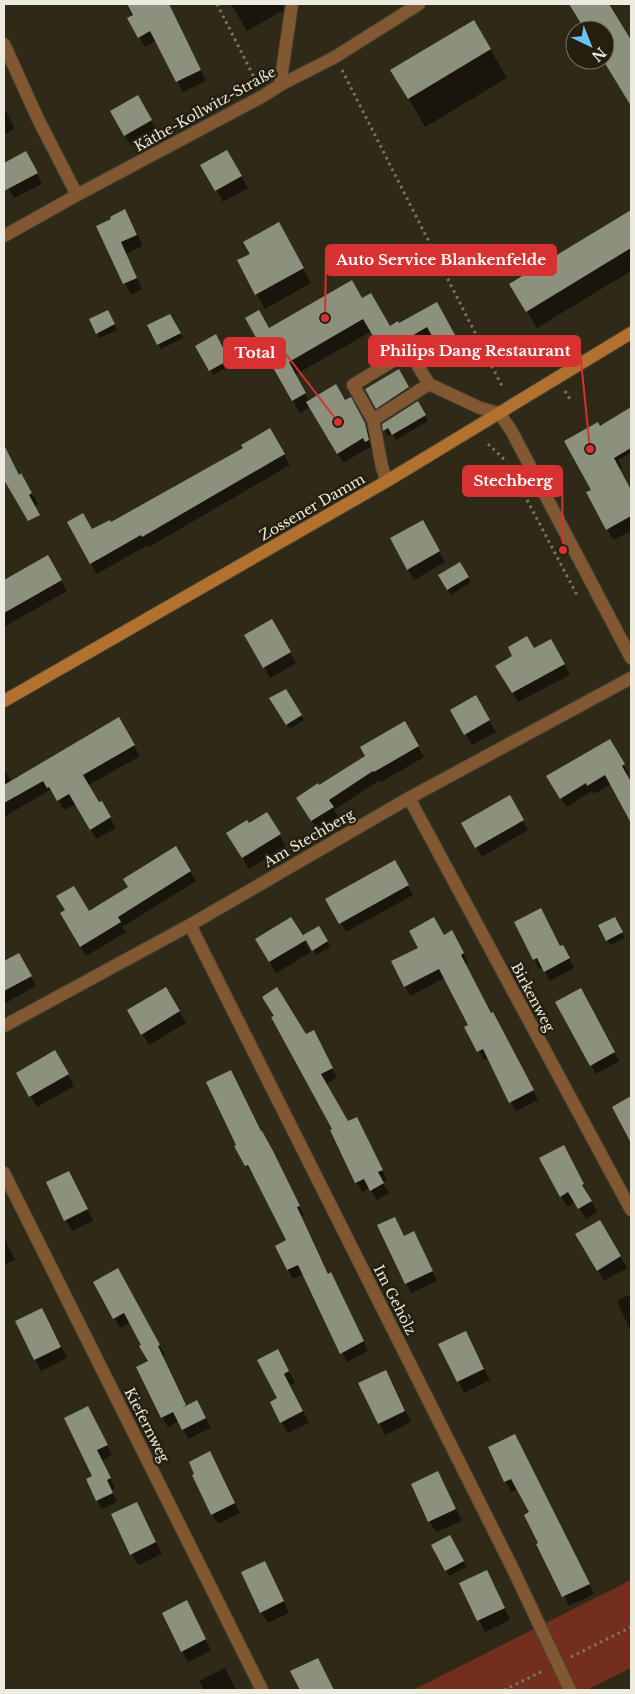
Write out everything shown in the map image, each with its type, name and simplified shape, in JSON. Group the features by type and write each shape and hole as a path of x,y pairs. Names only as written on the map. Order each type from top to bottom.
{"main road":[{"name":"Zossener Damm","path":"4,701 387,481 631,333"}],"street":[{"path":"280,85 292,4"},
{"name":"Käthe-Kollwitz-Straße","path":"4,236 280,85 335,57 419,4"},
{"path":"4,44 38,119 77,195"},
{"path":"387,481 382,467 373,420 353,386 409,351 429,384 480,408 499,413 511,430 631,658"},
{"path":"373,420 429,384"},
{"name":"Am Stechberg","path":"4,1026 190,924 409,798 631,678"},
{"name":"Birkenweg","path":"409,798 631,1210"},
{"name":"Im Gehölz","path":"190,924 512,1567 570,1690"},
{"name":"Kiefernweg","path":"4,1173 262,1690"}],"path":[{"path":"217,4 263,96"},
{"path":"335,57 503,388"},
{"path":"488,444 506,460 510,468"},
{"path":"514,476 582,604"}],"shaded area":[{"path":"631,1580 631,1668 587,1690 413,1690"}],"building":[{"path":"127,4 169,4 201,70 176,82 150,31 138,38 127,18 133,15"},
{"path":"569,4 609,4 631,40 631,106 609,70 615,70 615,20 579,20"},
{"path":"474,20 491,49 408,99 390,70"},
{"path":"138,95 152,120 124,136 110,111"},
{"path":"227,150 242,176 215,191 200,165"},
{"path":"26,151 38,173 4,191 4,163"},
{"path":"125,209 137,235 121,242 137,278 123,284 96,226 111,219 110,217"},
{"path":"631,210 631,248 526,312 509,284"},
{"path":"279,222 304,268 255,295 237,260 250,254 243,242"},
{"path":"352,280 362,298 371,293 390,326 437,302 455,335 437,345 427,327 383,353 363,319 289,362 306,393 292,401 245,318 259,310 269,328"},
{"path":"108,310 115,324 96,334 89,319"},
{"path":"170,314 181,333 157,345 147,325"},
{"path":"216,334 229,360 209,371 195,346"},
{"path":"399,369 409,387 376,409 365,389"},
{"path":"336,384 345,400 351,397 365,423 369,440 365,442 363,438 337,454 306,402"},
{"path":"418,401 426,415 392,435 388,428 383,431 382,424"},
{"path":"631,407 631,448 614,458 631,490 631,516 606,530 586,492 591,490 564,441 598,422 600,426"},
{"path":"270,428 285,454 142,537 141,535 90,564 67,522 83,513 92,529 110,520 111,522 243,448 241,445"},
{"path":"4,445 19,475 21,473 32,493 29,495 40,515 28,521 4,480"},
{"path":"423,520 440,551 407,570 390,538"},
{"path":"48,555 62,580 4,613 4,580"},
{"path":"460,562 469,577 447,590 438,575"},
{"path":"272,619 291,652 263,668 244,635"},
{"path":"527,636 534,648 551,639 565,664 512,693 495,666 512,656 508,647"},
{"path":"286,689 302,715 286,725 269,698"},
{"path":"476,695 490,720 464,735 450,710"},
{"path":"119,717 135,745 83,775 99,802 102,801 111,817 90,830 69,794 57,801 43,781 4,803 4,785"},
{"path":"405,721 419,746 373,771 329,800 334,807 311,821 296,798 365,756 360,747"},
{"path":"610,739 625,764 622,766 631,782 631,823 605,775 587,786 586,783 560,799 546,776"},
{"path":"510,795 524,820 475,848 461,823"},
{"path":"267,812 281,834 242,858 226,833 247,820 249,823"},
{"path":"176,846 191,871 118,917 121,922 80,947 60,913 65,910 56,896 74,886 89,911 128,887 123,879"},
{"path":"395,860 409,885 339,924 325,899"},
{"path":"541,908 560,946 563,945 570,958 544,972 537,958 533,960 514,922"},
{"path":"291,917 306,940 269,962 255,939"},
{"path":"434,917 444,935 452,930 464,953 461,955 534,1090 509,1103 483,1049 477,1052 464,1027 468,1025 439,969 404,987 391,961 418,948 409,931"},
{"path":"615,917 623,932 606,941 598,925"},
{"path":"319,926 328,941 312,951 303,935"},
{"path":"19,953 32,976 4,991 4,961"},
{"path":"166,987 180,1011 141,1035 127,1010"},
{"path":"277,987 306,1034 314,1030 333,1068 321,1074 348,1121 357,1117 383,1170 378,1172 384,1183 370,1191 364,1179 355,1183 330,1130 332,1129 271,1017 274,1016 262,997"},
{"path":"581,988 615,1052 590,1066 555,1002"},
{"path":"55,1050 69,1074 29,1097 16,1073"},
{"path":"231,1070 300,1206 297,1207 328,1274 331,1272 364,1341 340,1354 298,1265 287,1270 275,1246 286,1240 248,1165 245,1166 234,1146 236,1145 206,1082"},
{"path":"631,1096 631,1143 612,1107"},
{"path":"564,1145 584,1184 582,1185 592,1201 578,1209 568,1192 560,1197 539,1158"},
{"path":"69,1171 88,1209 64,1221 46,1182"},
{"path":"395,1217 404,1236 414,1231 433,1271 405,1284 377,1225"},
{"path":"600,1220 621,1256 597,1271 575,1234"},
{"path":"118,1268 160,1345 158,1346 186,1405 182,1408 197,1400 206,1418 182,1430 173,1412 161,1418 136,1367 148,1361 139,1346 141,1345 124,1313 113,1319 93,1282"},
{"path":"42,1308 61,1347 34,1360 15,1321"},
{"path":"466,1331 484,1369 457,1382 438,1344"},
{"path":"278,1349 289,1371 284,1374 303,1411 280,1423 270,1402 277,1398 257,1360"},
{"path":"386,1370 405,1411 378,1424 358,1383"},
{"path":"88,1406 108,1445 97,1450 111,1478 107,1480 113,1493 96,1501 86,1479 92,1476 64,1418"},
{"path":"515,1434 590,1584 562,1597 524,1515 529,1512 511,1479 504,1482 488,1447"},
{"path":"210,1451 235,1503 211,1515 192,1475 194,1474 189,1462"},
{"path":"438,1471 456,1509 428,1522 411,1484"},
{"path":"137,1502 156,1542 130,1555 111,1514"},
{"path":"450,1535 464,1561 445,1571 431,1545"},
{"path":"265,1561 284,1601 260,1613 241,1572"},
{"path":"487,1570 505,1608 477,1621 459,1583"},
{"path":"187,1600 206,1639 181,1652 162,1613"},
{"path":"318,1658 334,1690 300,1690 290,1671"}],"place":[{"name":"Auto Service Blankenfelde","path":"325,318"},
{"name":"Total","path":"338,422"},
{"name":"Philips Dang Restaurant","path":"590,449"},
{"name":"Stechberg","path":"563,550"}]}
